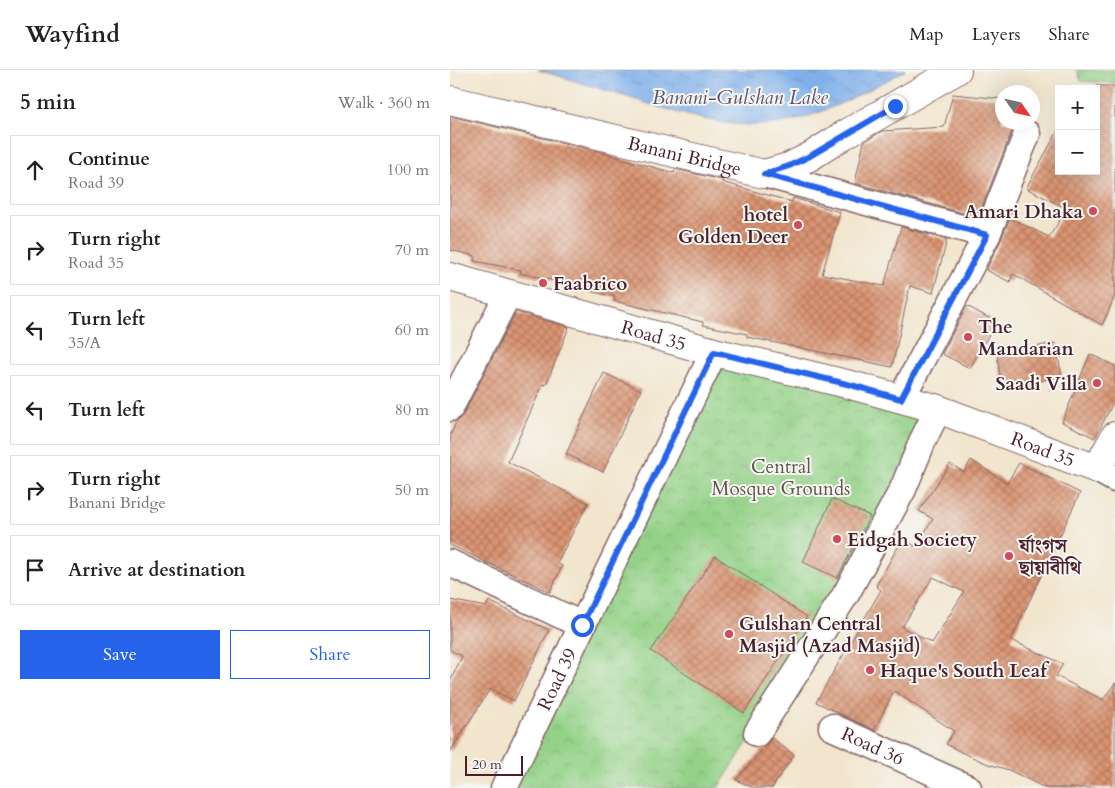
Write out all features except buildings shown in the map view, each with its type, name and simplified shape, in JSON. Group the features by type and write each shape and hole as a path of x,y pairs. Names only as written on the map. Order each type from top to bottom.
{"main road":[{"name":"Banani Bridge","path":"450,100 764,174 789,166 810,156 957,70"},
{"name":"Road 35","path":"450,277 714,352 851,385 938,409 1106,474"},
{"path":"1106,474 1115,436"}],"street":[{"path":"901,399 987,235 1027,134"},
{"path":"764,174 987,235"},
{"path":"450,408 508,294"},
{"name":"Road 39","path":"504,788 714,352"},
{"path":"757,733 846,594 903,489 938,409"},
{"path":"450,563 582,625"},
{"name":"Road 36","path":"832,727 968,788"}],"green space":[{"path":"1077,70 1115,70 1115,83 1081,81"},
{"name":"Central Mosque Grounds","path":"719,357 937,402 898,489 751,737 718,788 507,788"}],"water":[{"name":"Banani-Gulshan Lake","path":"538,70 906,70 825,110 790,121 757,125 724,123 691,116"}],"place":[{"name":"Amari Dhaka","path":"1093,211"},
{"name":"hotel Golden Deer","path":"798,225"},
{"name":"Faabrico","path":"543,283"},
{"name":"The Mandarian","path":"968,337"},
{"name":"Saadi Villa","path":"1097,383"},
{"name":"Eidgah Society","path":"837,539"},
{"name":"র্যাংগস ছায়াবীথি","path":"1009,556"},
{"name":"Gulshan Central Masjid (Azad Masjid)","path":"729,634"},
{"name":"Haque's South Leaf","path":"870,670"}],"route":[{"path":"582,625 714,352 901,399 987,235 764,174 789,166 810,156 895,106"}]}
